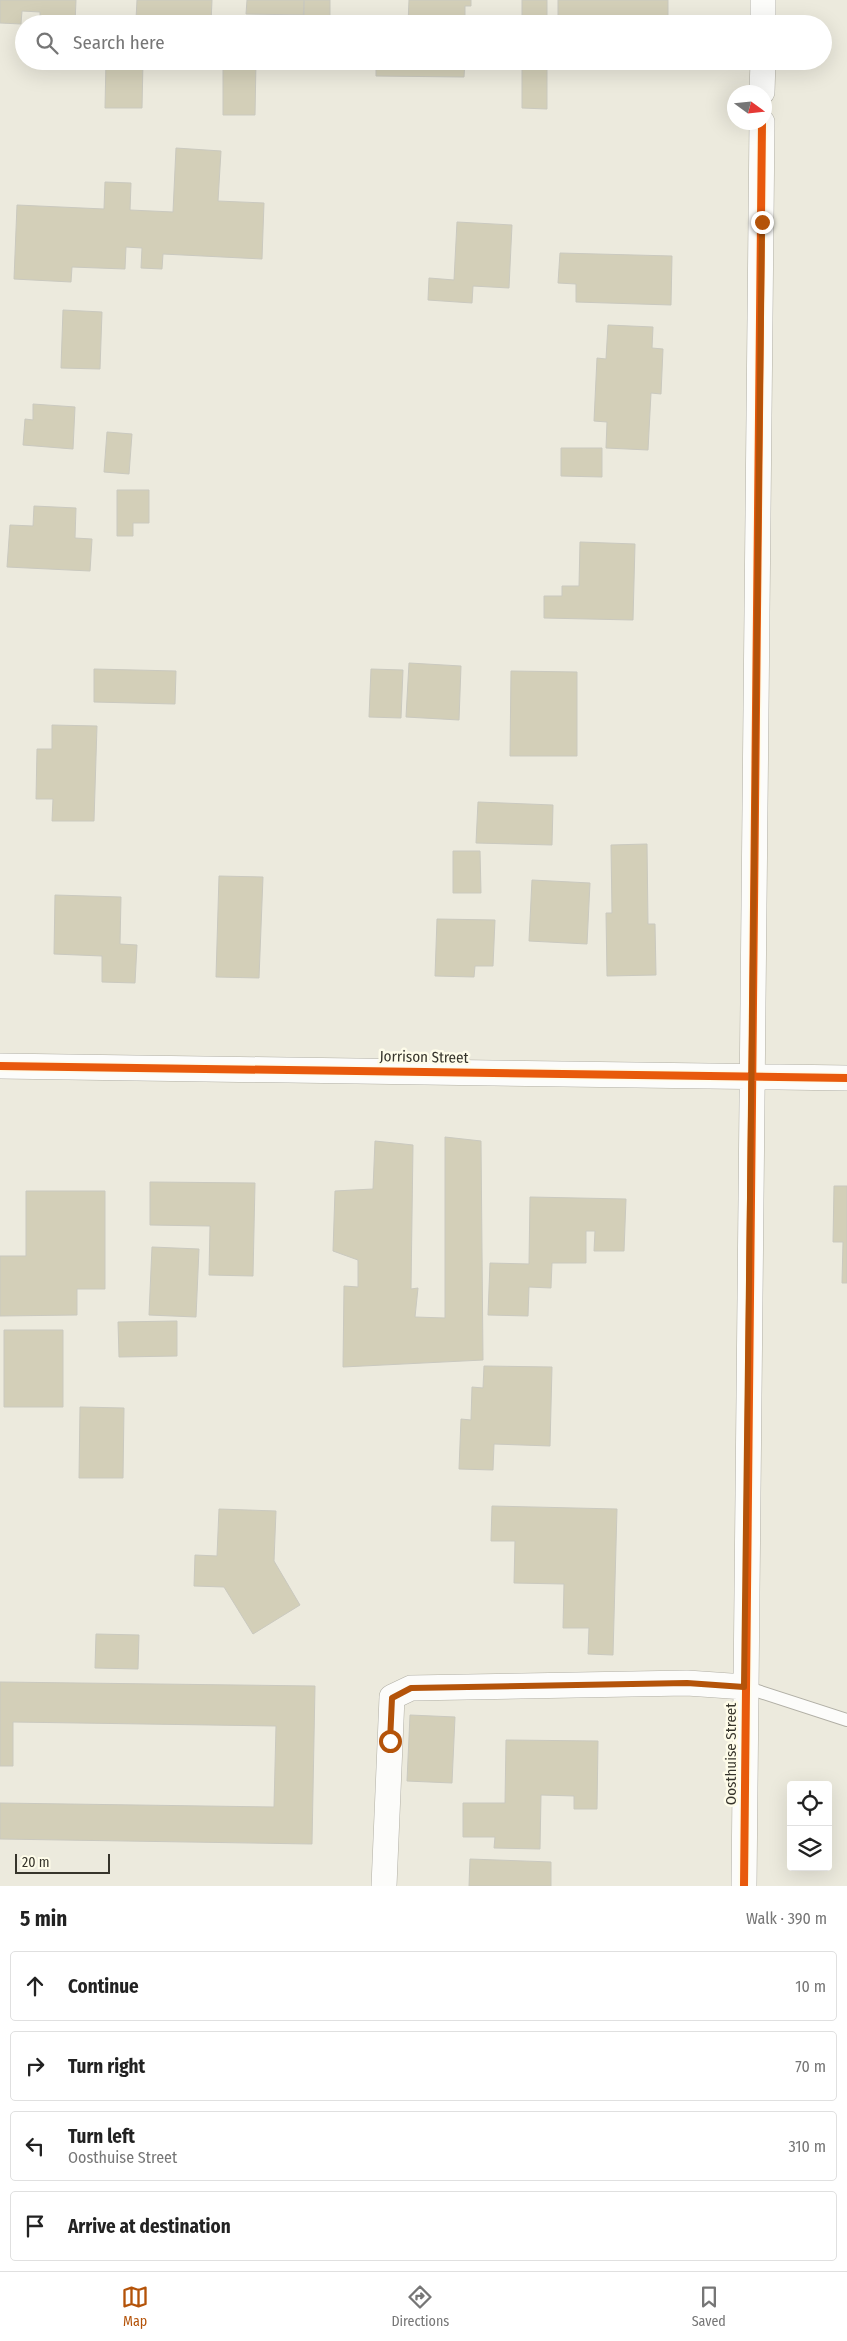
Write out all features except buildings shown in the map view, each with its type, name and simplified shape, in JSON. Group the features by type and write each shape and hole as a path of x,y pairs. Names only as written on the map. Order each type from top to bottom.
{"street":[{"path":"763,0 763,15"},
{"path":"762,85 763,70"},
{"name":"Oosthuise Street","path":"744,1886 744,1687 762,130"},
{"name":"Jorrison Street","path":"0,1066 847,1078"},
{"path":"384,1886 392,1698 411,1688 687,1683 744,1687"}],"lane":[{"path":"744,1687 847,1720"}],"cycle path":[{"path":"744,1886 762,130"},
{"path":"0,1066 847,1078"}],"route":[{"path":"390,1741 392,1698 411,1688 687,1683 744,1687 762,222"}]}
